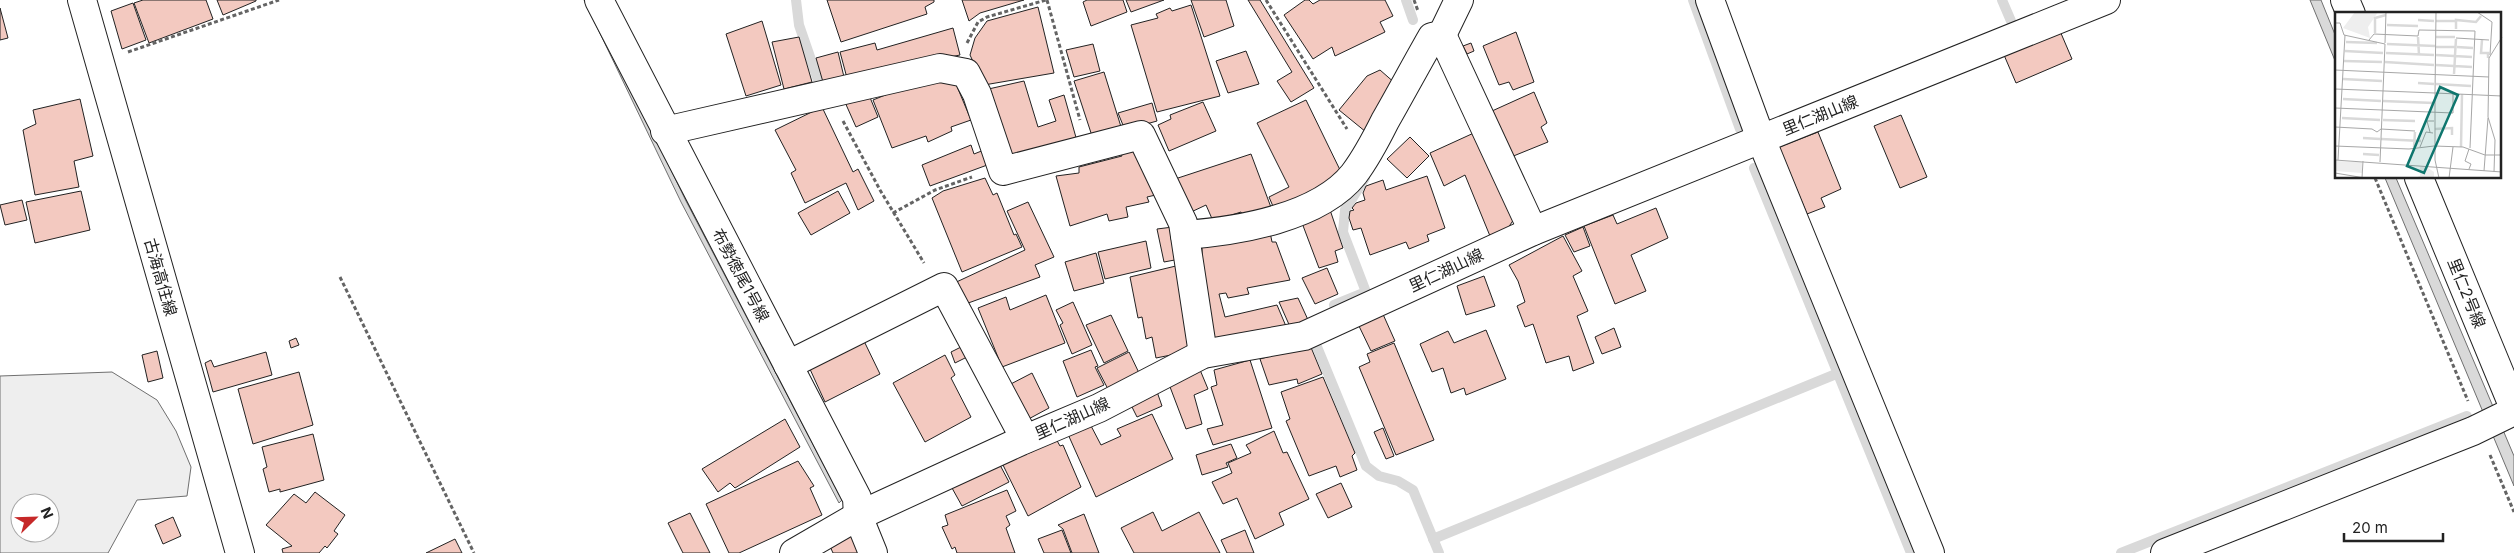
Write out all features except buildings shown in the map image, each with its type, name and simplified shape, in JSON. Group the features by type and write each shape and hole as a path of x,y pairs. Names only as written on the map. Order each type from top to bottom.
{"street":[{"name":"古海高住線","path":"82,0 240,553"},
{"name":"布勢徳尾1号線","path":"598,0 857,498 858,516 873,553"},
{"path":"1442,35 1459,0"},
{"path":"1710,0 1761,139 1930,553"},
{"name":"里仁湖山線","path":"794,553 858,516 1025,439 1099,408 1203,354 1304,336 1533,231 2106,0"},
{"path":"2345,0 2350,12"},
{"path":"1185,235 1210,233 1269,220 1312,206 1332,194 1353,175 1366,156 1432,37 1442,35"},
{"path":"1442,35 1533,231"},
{"path":"665,131 940,68 966,73 977,94 1003,171 1141,135 1183,223 1203,354"},
{"name":"里仁2号線","path":"2419,179 2514,410"},
{"path":"788,365 944,287 1025,439"},
{"path":"2165,553 2479,428 2514,410"}],"path":[{"path":"99,61 279,0"},
{"path":"958,72 969,34 978,22 987,17 1046,0 1088,149"},
{"path":"1266,0 1337,115 1366,156"},
{"path":"830,93 893,212 939,290"},
{"path":"893,212 935,190 1002,166"},
{"path":"2375,179 2514,512"},
{"path":"340,277 474,553"}],"shaded area":[{"path":"584,0 589,0 686,201 842,500 839,503 681,202"},
{"path":"2310,0 2321,0 2335,35 2335,61"},
{"path":"2385,179 2396,179 2514,456 2514,486"},
{"path":"112,372 157,400 176,431 191,467 187,496 137,500 108,553 0,553 0,376"}],"waterway":[{"path":"796,0 799,25 819,83"},
{"path":"1406,0 1413,20"},
{"path":"1693,0 1740,129"},
{"path":"2002,0 2011,21"},
{"path":"1754,168 1911,553"},
{"path":"1334,305 1366,292 1343,232 1345,210 1365,178"},
{"path":"1315,342 1366,466 1379,476 1398,481 1413,490 1439,553"},
{"path":"1433,539 1836,374"},
{"path":"2121,553 2467,416"}]}
